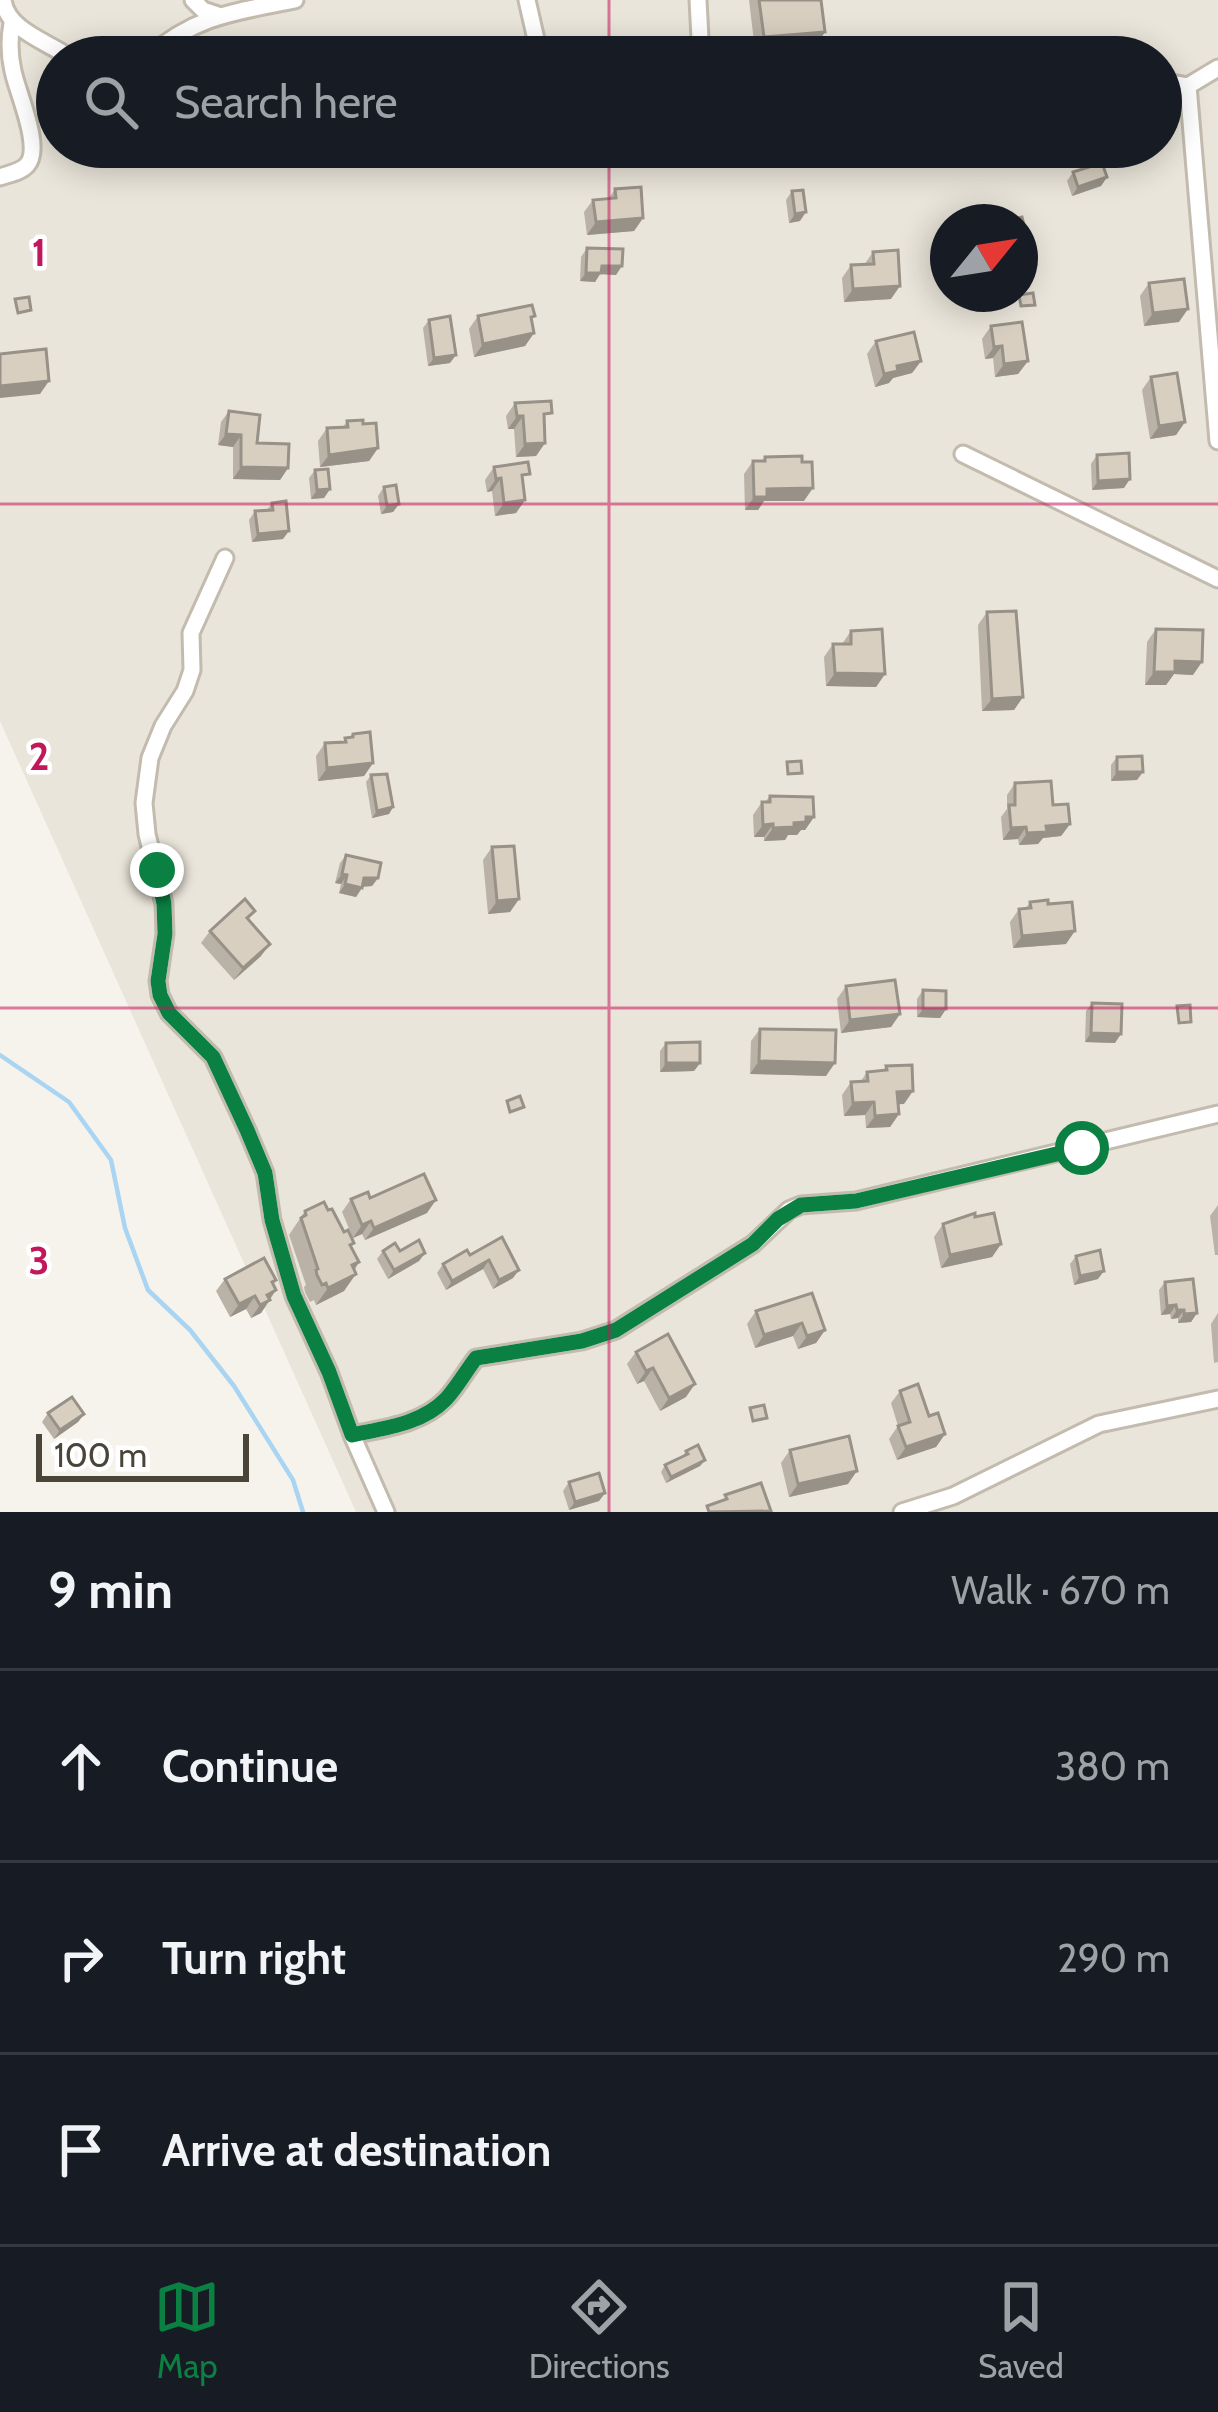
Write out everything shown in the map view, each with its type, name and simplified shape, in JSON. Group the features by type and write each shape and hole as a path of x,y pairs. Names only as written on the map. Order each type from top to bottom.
{"street":[{"path":"3,0 12,23 36,37"},
{"path":"193,0 218,15"},
{"path":"173,36 218,15 295,0"},
{"path":"527,0 535,36"},
{"path":"698,0 700,36"},
{"path":"0,177 19,171 31,156 28,117 10,54 12,23"},
{"path":"1182,85 1218,68"},
{"path":"1188,86 1218,441"},
{"path":"963,454 1218,579"},
{"path":"225,558 191,633 192,670 185,691 149,758 144,803 147,834 164,904 160,995 169,1013 213,1057 247,1130 265,1173 272,1220 294,1296 386,1512"},
{"path":"352,1435 426,1415 446,1399 476,1358 582,1341 616,1330 753,1244 778,1219 801,1205 856,1201 1218,1114"},
{"path":"902,1512 952,1496 1099,1424 1218,1399"}],"shaded area":[{"path":"0,0 1218,0 1218,1512 356,1512 0,721"}],"building":[{"path":"759,0 821,0 825,32 764,36"},
{"path":"1104,168 1107,177 1078,187 1073,172"},
{"path":"641,187 643,218 596,222 593,200 616,198 615,189"},
{"path":"803,190 806,212 795,214 792,191"},
{"path":"587,248 623,249 622,266 602,266 601,273 586,273"},
{"path":"898,250 900,286 853,289 851,265 874,264 873,252"},
{"path":"1184,279 1188,309 1153,313 1149,283"},
{"path":"29,297 31,310 18,313 15,299"},
{"path":"532,305 534,333 483,344 478,316"},
{"path":"450,316 456,355 434,358 429,320"},
{"path":"1022,322 1028,361 1004,364 1002,346 994,347 991,326"},
{"path":"914,332 921,361 884,374 876,341"},
{"path":"46,349 49,381 0,386 0,354"},
{"path":"1177,373 1185,422 1159,426 1151,377"},
{"path":"551,401 552,413 544,414 545,443 525,444 523,416 517,416 515,403"},
{"path":"229,411 260,415 257,443 289,444 288,468 241,467 241,435 226,434"},
{"path":"363,420 363,424 376,423 378,448 329,455 327,428"},
{"path":"1129,453 1130,479 1098,481 1097,455"},
{"path":"802,456 802,462 812,462 813,488 767,489 767,497 754,497 753,461"},
{"path":"528,462 530,474 522,475 525,500 504,503 501,478 496,479 494,467"},
{"path":"328,469 330,489 317,490 315,470"},
{"path":"396,485 399,504 387,506 384,487"},
{"path":"286,501 289,531 258,534 255,511 273,510 272,503"},
{"path":"1016,611 1023,697 992,699 987,612"},
{"path":"882,629 885,674 835,673 833,644 851,644 851,631"},
{"path":"1156,629 1203,630 1202,662 1175,661 1175,672 1154,672"},
{"path":"370,732 373,763 327,768 325,743 346,742 353,734"},
{"path":"1142,756 1143,772 1117,772 1117,757"},
{"path":"801,761 802,773 788,774 787,762"},
{"path":"387,774 393,807 377,811 371,775"},
{"path":"1051,781 1053,805 1068,804 1070,824 1046,826 1047,832 1011,828 1009,805 1015,805 1015,783"},
{"path":"770,796 813,797 814,817 794,827 763,825 762,802 770,802"},
{"path":"514,846 519,899 497,901 492,847"},
{"path":"346,855 381,863 378,878 364,878 362,888 345,884"},
{"path":"245,899 255,911 247,918 270,944 243,968 210,931"},
{"path":"1048,900 1048,904 1072,902 1075,931 1022,936 1019,909"},
{"path":"895,980 900,1014 850,1020 846,986"},
{"path":"923,990 946,991 946,1009 923,1009"},
{"path":"1092,1003 1122,1004 1121,1034 1091,1033"},
{"path":"1190,1005 1191,1022 1179,1023 1177,1006"},
{"path":"760,1029 836,1030 835,1063 759,1061"},
{"path":"700,1042 700,1063 666,1063 666,1043"},
{"path":"912,1065 913,1091 897,1092 899,1114 875,1116 874,1102 853,1103 851,1082 868,1081 867,1072 887,1070 886,1066"},
{"path":"520,1096 524,1107 510,1112 507,1101"},
{"path":"424,1174 436,1200 374,1228 371,1221 362,1225 351,1199 368,1192 370,1198"},
{"path":"324,1202 344,1232 348,1230 359,1262 352,1265 356,1274 328,1288 317,1275 301,1218"},
{"path":"975,1213 975,1217 994,1213 1001,1244 950,1255 943,1224"},
{"path":"502,1237 519,1270 499,1280 489,1260 452,1281 443,1264"},
{"path":"419,1240 425,1253 394,1270 383,1251 395,1243 400,1251"},
{"path":"1100,1250 1104,1271 1080,1276 1076,1256"},
{"path":"264,1258 276,1290 260,1305 255,1296 239,1304 225,1279"},
{"path":"1193,1279 1197,1313 1184,1314 1176,1305 1167,1306 1165,1282"},
{"path":"812,1293 825,1330 807,1336 802,1323 764,1335 756,1311"},
{"path":"668,1334 695,1384 669,1398 653,1368 646,1371 636,1352"},
{"path":"918,1384 929,1416 938,1413 945,1434 906,1447 898,1426 910,1422 900,1391"},
{"path":"72,1397 84,1414 60,1430 48,1413"},
{"path":"764,1405 767,1418 753,1421 750,1408"},
{"path":"849,1436 857,1471 798,1484 790,1450"},
{"path":"698,1445 705,1460 671,1477 665,1465"},
{"path":"599,1473 605,1493 575,1502 569,1482"},
{"path":"761,1483 771,1511 709,1512 707,1506 727,1499 725,1495"}],"waterway":[{"path":"0,1055 69,1102 111,1160 125,1228 148,1290 190,1330 234,1386 293,1480 303,1512"}],"route":[{"path":"157,870 165,934 160,995 169,1013 213,1057 247,1130 265,1173 272,1220 294,1296 352,1435 426,1415 446,1399 476,1358 582,1341 616,1330 753,1244 789,1210 801,1205 856,1201 1082,1148"}]}
